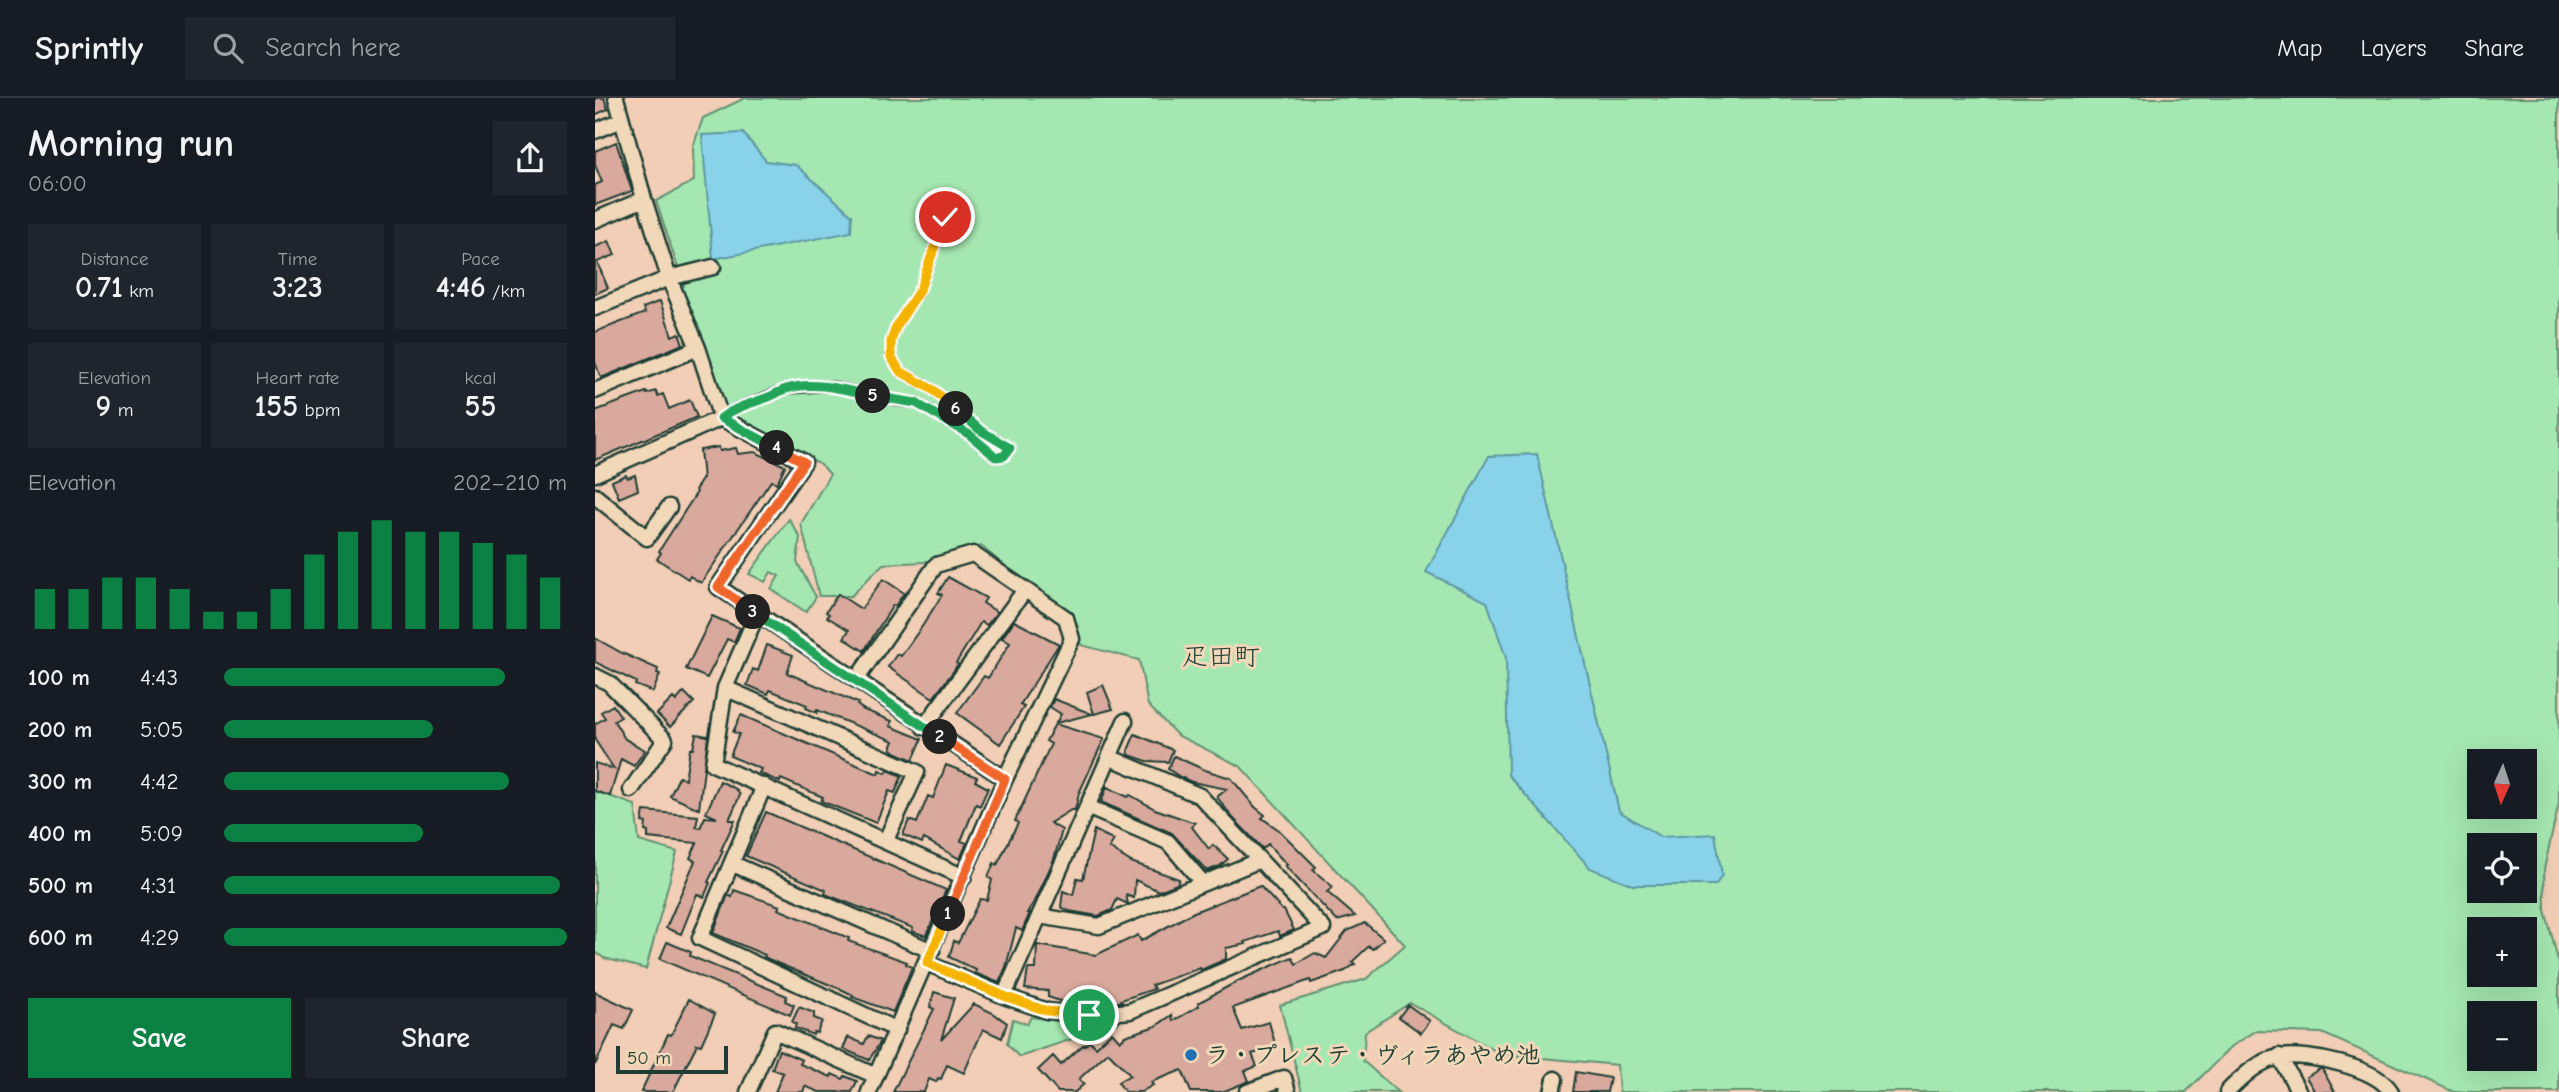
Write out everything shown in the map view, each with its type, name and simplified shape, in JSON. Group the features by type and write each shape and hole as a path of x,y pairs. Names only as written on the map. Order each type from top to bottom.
{"street":[{"path":"616,98 669,278 698,348 721,418 804,462 718,587 1005,779"},
{"path":"595,131 622,120"},
{"path":"595,219 644,199"},
{"path":"595,308 669,278 713,267"},
{"path":"595,391 698,348"},
{"path":"595,474 721,418"},
{"path":"595,496 647,538 669,507"},
{"path":"856,680 936,565 973,554 1066,618 1072,639 1005,779 930,957 869,1092"},
{"path":"924,727 1025,590"},
{"path":"757,614 725,688 713,764 964,877"},
{"path":"595,676 609,684 665,740 631,790"},
{"path":"595,693 609,684"},
{"path":"725,688 917,772 886,840"},
{"path":"1004,996 1125,720"},
{"path":"733,864 930,957 1004,996 1047,1011 1089,1015 1130,1011 1323,928 1201,796 1109,757"},
{"path":"764,786 700,938 897,1030"},
{"path":"1087,807 1168,842 1203,883"},
{"path":"1039,916 1099,926 1260,860"},
{"path":"748,1092 775,1031 876,1076"},
{"path":"2279,1056 2299,1092"},
{"path":"2227,1092 2249,1071 2279,1056 2319,1058 2354,1068 2386,1083 2391,1092"},
{"path":"1247,1092 1284,1078 1288,1092"}],"lane":[{"path":"721,418 739,407 785,389 833,386 895,401 916,403 970,435 996,457 1004,456 1010,448 980,430 933,390 900,371 891,357 891,341 896,327 920,289 945,217"}],"green space":[{"path":"745,98 2559,98 2559,803 2544,869 2545,910 2559,964 2559,1092 2454,1092 2322,1033 2256,1031 2232,1046 2186,1092 1619,1092 1617,1065 1501,1054 1410,1003 1365,1032 1363,1061 1398,1092 1302,1092 1280,1005 1366,979 1405,945 1240,766 1177,735 1148,705 1139,660 1081,645 1068,610 1022,580 981,546 924,562 883,564 851,596 819,596 801,524 830,474 819,463 726,414 681,287 684,286 656,201 694,181 693,147 703,118"},
{"path":"789,519 800,537 797,562 816,597 806,612 771,589 779,576 771,572 765,582 749,574"},
{"path":"595,791 635,805 639,841 677,852 646,969 604,958 595,952"},
{"path":"1031,1017 1078,1024 1119,1023 1019,1057 1007,1044 1013,1019 1027,1024"}],"water":[{"path":"743,133 766,161 796,165 852,215 851,232 713,259 702,135"},
{"path":"1537,454 1619,811 1661,837 1715,834 1722,875 1716,885 1633,885 1590,868 1508,775 1506,658 1487,602 1426,572 1489,456"}],"building":[{"path":"595,98 604,98 608,109 595,115"},
{"path":"616,142 632,191 595,205 595,185 602,182 595,165 595,151"},
{"path":"609,241 615,255 597,262 608,288 595,294 595,247"},
{"path":"660,301 672,336 679,333 683,344 601,378 595,362 595,332 645,313 643,308"},
{"path":"656,391 658,396 663,394 669,409 690,400 697,417 595,460 595,411 646,392"},
{"path":"719,447 720,451 736,448 738,454 755,452 785,466 777,483 771,481 701,583 690,576 688,579 657,559 661,553 659,551 703,478 700,450"},
{"path":"626,475 628,478 635,475 638,490 619,498 612,481"},
{"path":"948,577 986,598 983,603 997,612 987,625 981,622 956,663 958,664 933,698 888,667 897,654 901,656 923,625 942,595 938,593"},
{"path":"883,579 904,593 895,606 893,605 864,651 844,638 849,630 827,617 829,614 826,612 838,594 861,609"},
{"path":"712,616 740,628 734,642 727,639 707,678 686,669"},
{"path":"1014,621 1059,644 1020,705 1024,707 1000,744 957,713 984,676 988,678 1010,643 1002,638"},
{"path":"595,638 658,669 657,673 660,674 653,692 595,662"},
{"path":"767,645 793,655 787,673 858,703 864,710 892,721 890,726 922,739 913,760 891,748 894,741 817,710 817,713 806,708 807,705 770,690 768,694 747,685 753,669 758,671"},
{"path":"1103,685 1113,709 1094,714 1087,692"},
{"path":"684,692 694,702 670,727 657,714 673,698 676,701"},
{"path":"1054,699 1092,714 1056,723 1061,714 1050,707"},
{"path":"613,705 621,717 614,721 625,739 645,750 634,766 621,759 610,796 595,791 595,763 614,769 595,740 595,724 605,718 601,712"},
{"path":"741,715 878,774 879,770 886,773 888,770 902,776 895,793 889,791 876,823 821,801 823,797 781,779 780,782 759,773 761,769 730,756 739,734 733,732"},
{"path":"1055,724 1104,739 1079,793 1075,810 1050,823 1062,830 1054,859 1027,913 1030,913 1022,931 1016,928 999,983 975,973 976,970 949,957 954,941 958,943 980,899 987,900 992,880 988,877 1018,823 1015,821 1051,744 1046,741"},
{"path":"696,734 708,736 699,809 670,796 679,777 685,779 690,749 693,749"},
{"path":"1135,734 1173,750 1168,762 1147,761 1129,755 1128,750"},
{"path":"1174,756 1231,778 1265,815 1262,818 1279,830 1316,867 1313,870 1333,887 1327,892 1355,916 1337,921 1268,844 1263,849 1233,818 1217,797 1227,789 1180,777 1168,769"},
{"path":"946,765 977,777 975,781 988,788 980,806 976,804 961,841 967,843 960,859 924,839 922,843 903,835 909,820 917,823 928,796 933,798"},
{"path":"720,781 736,789 740,795 729,820 735,820 704,897 697,894 681,934 666,928 695,861 690,858 697,843 648,838 646,823 642,822 644,811 698,816 696,827 700,828 705,817 717,818 706,813"},
{"path":"1107,787 1128,797 1130,795 1155,809 1195,823 1192,827 1209,849 1213,845 1228,859 1220,866 1207,871 1172,833 1101,802"},
{"path":"766,812 946,890 926,936 912,931 913,928 825,894 826,890 746,856"},
{"path":"1094,830 1114,840 1109,848 1131,862 1179,879 1177,884 1159,891 1135,880 1134,898 1126,895 1128,904 1117,899 1112,910 1098,916 1061,907 1063,891 1073,895 1077,878 1083,879"},
{"path":"1260,886 1284,910 1294,930 1280,936 1278,931 1245,942 1246,944 1226,948 1226,959 1152,985 1154,989 1121,1000 1122,1002 1063,1002 1048,997 1048,991 1025,989 1028,969 1036,969 1037,945 1096,955 1138,935 1141,941 1194,912"},
{"path":"734,890 780,906 778,909 849,938 848,941 907,962 906,964 912,967 893,1012 852,997 853,995 845,991 713,933 728,895 732,897"},
{"path":"1365,923 1384,939 1373,949 1369,946 1352,962 1355,964 1345,971 1311,983 1310,980 1233,1008 1242,1030 1269,1022 1276,1047 1252,1054 1257,1066 1245,1071 1249,1081 1222,1092 1191,1092 1182,1070 1151,1082 1153,1085 1141,1092 1125,1092 1118,1082 1130,1075 1108,1052 1079,1079 1084,1084 1075,1092 1058,1092 1038,1070 1053,1056 1061,1065 1083,1045 1090,1041 1096,1047 1112,1032 1120,1041 1125,1036 1156,1026 1172,1015 1173,1021 1199,1006 1198,1003 1240,980 1292,957 1296,964 1315,953 1326,958 1347,931"},
{"path":"667,942 691,952 690,956 787,996 785,1001 794,1005 790,1015 660,959"},
{"path":"595,992 633,1010 624,1029 614,1025 595,1065"},
{"path":"934,992 954,998 941,1040 974,1004 1007,1023 1002,1038 983,1029 964,1073 947,1065 941,1079 938,1078 936,1082 929,1079 924,1092 893,1092 934,1009 930,1007"},
{"path":"689,999 715,1014 701,1045 697,1044 673,1092 641,1092 668,1034 671,1035"},
{"path":"1408,1005 1430,1021 1421,1033 1399,1017"},
{"path":"799,1007 814,1013 814,1018 822,1021 817,1033 814,1032 813,1035 795,1028 796,1024 792,1022"},
{"path":"868,1036 881,1041 869,1060 843,1049 848,1037 864,1044"},
{"path":"779,1050 802,1060 800,1064 831,1077 832,1074 843,1079 845,1076 857,1081 852,1092 819,1092 805,1086 803,1092 775,1092 783,1073 772,1069"},
{"path":"2320,1069 2335,1092 2315,1092 2306,1077"},
{"path":"1576,1072 1610,1078 1607,1092 1573,1092"}],"place":[{"name":"ラ・プレステ・ヴィラあやめ池","path":"1191,1055"}],"district":[{"name":"疋田町","path":"1221,656"}],"route":[{"path":"945,217 920,289 896,327 891,341 891,357 900,371 933,390 980,430 1010,448 1004,456 996,457 970,435 916,403 895,401 833,386 785,389 732,410 721,418 804,462 718,587 1005,779 927,963 1047,1011 1089,1015"}]}
